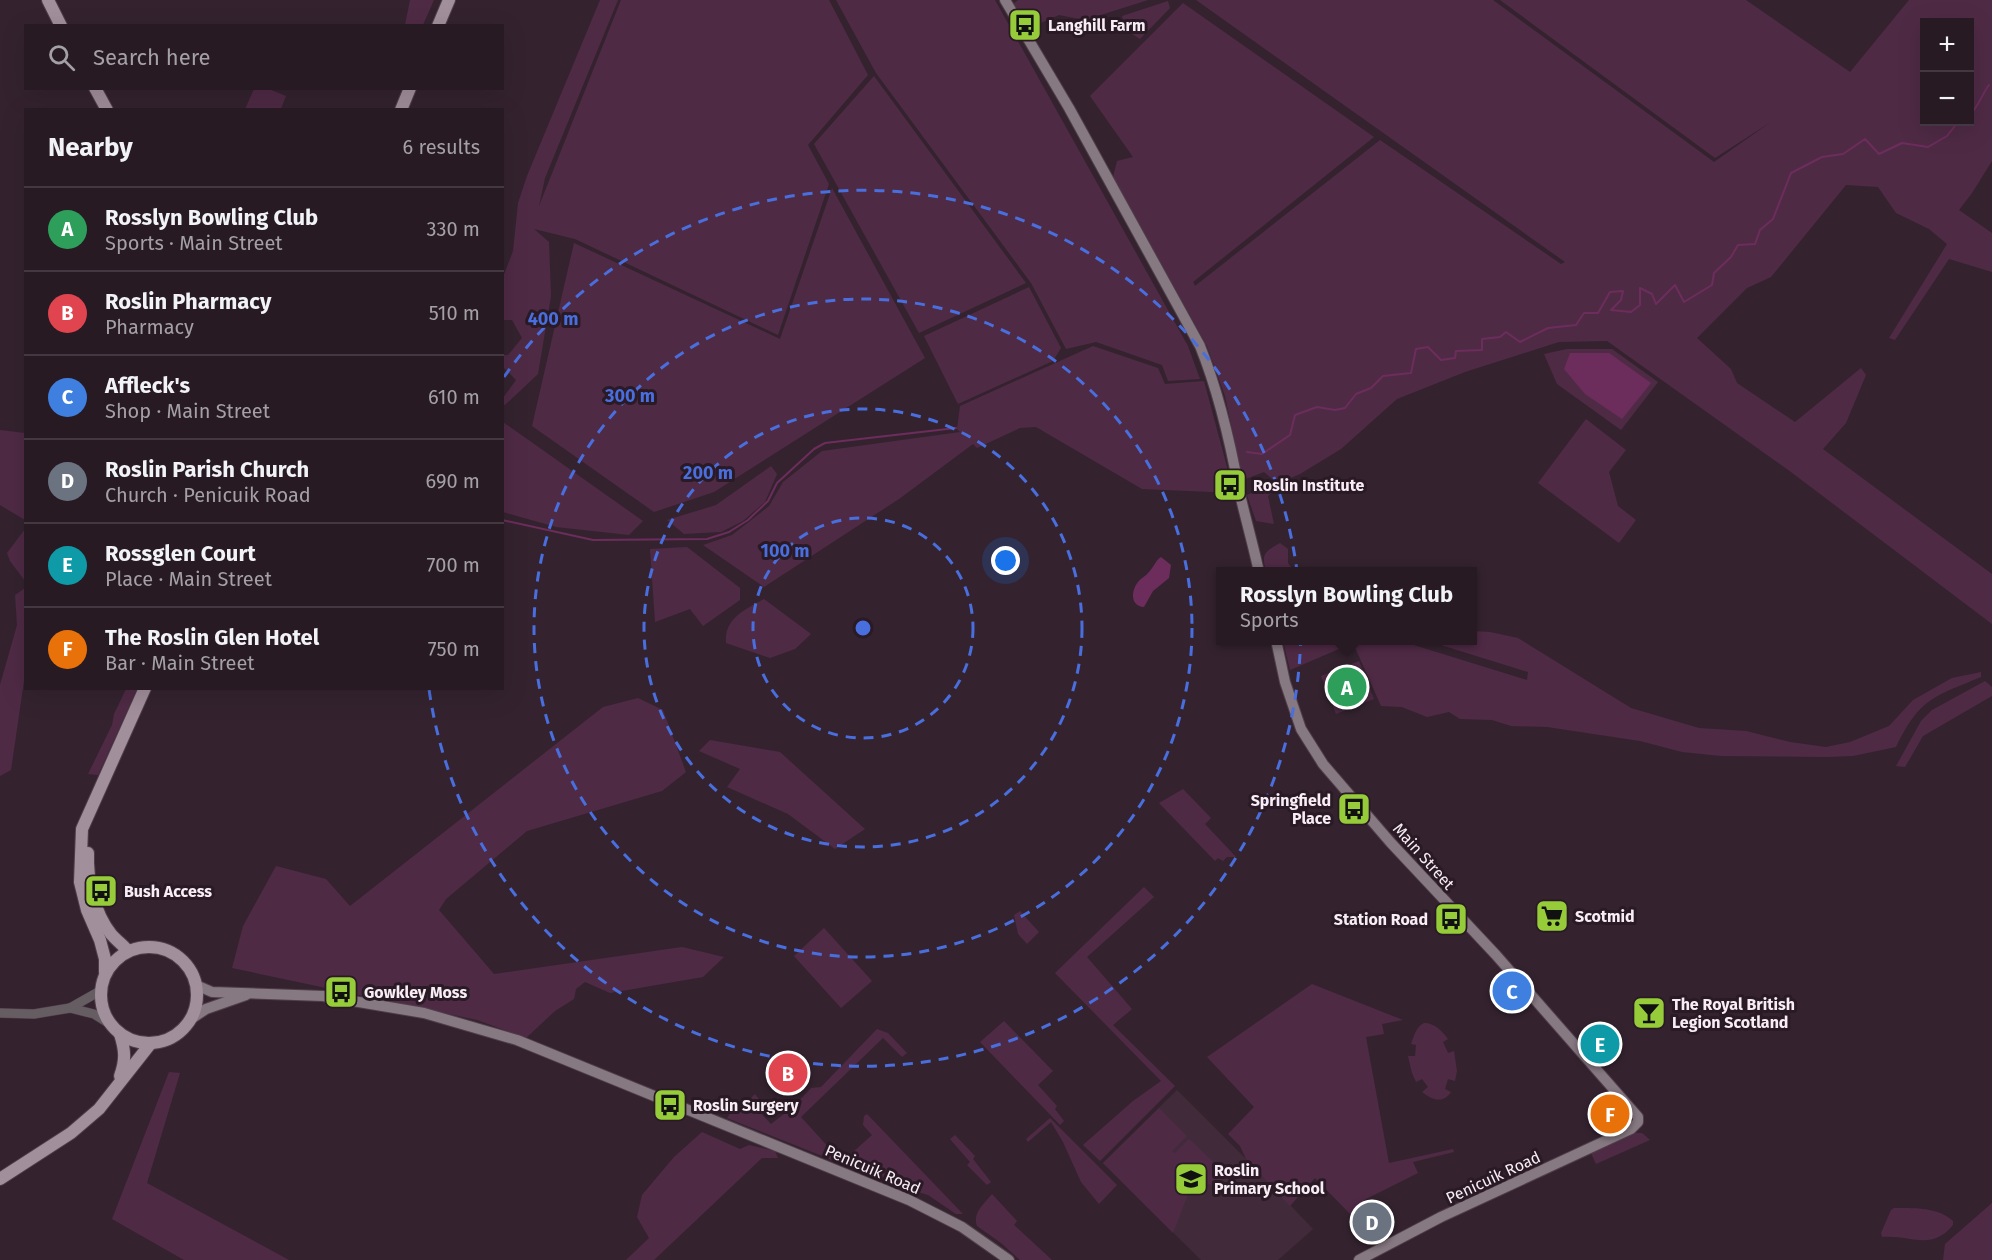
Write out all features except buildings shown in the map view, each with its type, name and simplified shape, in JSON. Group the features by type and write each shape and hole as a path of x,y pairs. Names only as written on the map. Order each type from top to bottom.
{"main road":[{"path":"48,0 60,24"},
{"path":"439,24 449,0"},
{"path":"1005,0 1074,118 1200,346 1210,371 1235,461 1239,489 1258,567"},
{"path":"96,90 105,108"},
{"path":"402,108 409,90"},
{"name":"Main Street","path":"1277,645 1285,682 1301,729 1310,747 1391,843 1496,956 1636,1113 1638,1122"},
{"path":"144,690 82,829 80,882 87,910 105,958 105,973 100,992 102,1010 110,1024 120,1034 135,1041 151,1043 165,1041 177,1035 191,1019 206,1009 252,993"},
{"path":"93,805 88,836 87,866 93,897 110,933 128,951"},
{"path":"105,973 117,957 138,947 154,946 170,951 190,970 196,985 195,1008 191,1019"},
{"name":"Penicuik Road","path":"196,985 212,992 323,996 424,1013 517,1040 929,1209 962,1227 1010,1260"},
{"path":"114,1091 124,1066 126,1052 120,1034"},
{"path":"0,1179 71,1133 99,1109 151,1043"},
{"name":"Penicuik Road","path":"1359,1260 1442,1217 1631,1129 1638,1122"}],"street":[{"path":"0,1013 34,1014 70,1008 100,992"},
{"path":"70,1008 94,1014 110,1024"}],"shaded area":[{"path":"410,0 434,0 423,24 405,24"},
{"path":"600,0 618,0 545,178 539,206 621,0 829,0 868,75 808,145 829,184 778,335 575,239 534,229 549,242 551,296 538,374 505,405 504,397 516,380 504,368 504,355 508,355 522,338 512,320 504,320 504,274 513,251 518,203"},
{"path":"836,0 995,0 1188,346 1200,379 1168,381 1162,365 1096,342 1066,349 1031,283 876,73"},
{"path":"1018,0 1148,0 1085,20 1059,15 1027,29 1013,4"},
{"path":"1196,0 1493,0 1714,162 1771,122 1715,158 1500,0 1746,0 1850,72 1909,0 1992,0 1992,161 1959,210 1992,233 1992,272 1949,259 1895,340 1889,338 1947,244 1929,229 1896,213 1878,187 1846,185 1771,277 1747,288 1697,338 1731,369 1737,383 1795,422 1861,368 1866,375 1846,423 1823,449 1992,574 1992,624 1791,472 1607,341 1559,342 1465,372 1397,399 1341,449 1284,481 1268,496 1274,524 1256,521 1247,495 1276,482 1264,472 1243,480 1225,396 1207,346 1113,177 1117,161 1133,157 1090,96 1183,3 1374,137 1193,282 1195,286 1380,140 1561,264 1565,262"},
{"path":"1168,1 1170,8 1140,39 1126,30 1122,16"},
{"path":"874,76 1026,283 919,333 814,144"},
{"path":"254,90 271,90 286,96 281,108 245,108"},
{"path":"832,188 925,358 714,492 654,512 532,426 574,243 780,339"},
{"path":"1029,287 1061,348 1053,361 958,404 924,336"},
{"path":"1093,346 1158,368 1165,384 1204,381 1234,493 1142,489 1036,427 1020,428 977,448 973,444 899,499 764,587 703,545 732,535 769,506 783,482 822,451 960,432 957,429 960,406"},
{"path":"1567,349 1612,349 1658,382 1621,430 1557,384 1544,354"},
{"path":"1570,353 1609,353 1651,383 1622,419 1585,394 1564,369"},
{"path":"1586,419 1626,450 1609,472 1618,506 1636,520 1619,543 1538,483"},
{"path":"504,423 643,521 629,535 556,527 504,512"},
{"path":"0,430 24,433 24,519 0,505"},
{"path":"771,466 777,474 765,502 743,521 721,532 684,534 667,520 716,505"},
{"path":"24,530 24,580 10,561 7,553"},
{"path":"1280,543 1288,549 1288,563 1291,567 1265,567 1264,557"},
{"path":"687,547 740,588 740,600 703,626 690,609 655,622 650,549"},
{"path":"1161,557 1171,565 1169,578 1153,591 1144,607 1139,606 1133,598 1136,586"},
{"path":"24,589 24,681 11,770 0,776 0,685 17,625 15,595"},
{"path":"764,599 811,634 795,649 770,658 726,643 726,634 732,621"},
{"path":"1477,631 1518,638 1631,708 1699,728 1746,731 1790,742 1826,747 1850,742 1889,726 1913,700 1952,678 1981,672 1981,677 1951,689 1930,701 1913,718 1896,747 1853,756 1721,756 1682,752 1640,741 1547,727 1511,726 1492,720 1460,719 1449,712 1427,717 1402,707 1381,706 1354,645 1414,645 1527,680 1528,672 1441,645 1477,645"},
{"path":"1284,645 1348,645 1290,670"},
{"path":"1359,661 1374,699 1336,714 1321,676"},
{"path":"1985,681 1992,687 1992,696 1923,736 1905,767 1896,766 1921,721 1932,710"},
{"path":"126,690 137,690 98,775 88,774 112,725 114,714"},
{"path":"638,698 663,710 686,772 662,791 527,831 446,899 439,910 494,974 682,947 724,957 703,977 610,993 585,982 576,989 574,999 555,1011 526,1038 477,1020 232,968 243,926 276,866 326,879 350,906 603,707"},
{"path":"710,740 780,752 865,829 835,849 788,814 727,787 740,769 699,751"},
{"path":"1183,789 1211,818 1205,824 1236,857 1227,857 1223,861 1218,858 1215,861 1159,803"},
{"path":"1144,887 1154,897 1087,957 1132,1009 1113,1025 1175,1086 1100,1161 1083,1145 1133,1101 1161,1081 1055,973"},
{"path":"1020,911 1039,932 1027,944 1018,934 1014,915"},
{"path":"824,928 872,981 841,1008 794,956"},
{"path":"1312,984 1403,1020 1382,1024 1384,1034 1366,1037 1389,1163 1453,1149 1454,1152 1413,1162 1418,1173 1366,1199 1350,1214 1315,1178 1290,1206 1246,1159 1240,1146 1228,1134 1254,1107 1207,1057"},
{"path":"1004,1021 1053,1071 1038,1085 1057,1106 1055,1109 1064,1121 1060,1125 980,1042"},
{"path":"1424,1023 1432,1024 1441,1030 1448,1039 1443,1042 1448,1053 1454,1051 1457,1071 1455,1081 1448,1079 1445,1089 1451,1092 1448,1096 1437,1100 1422,1092 1428,1087 1422,1079 1416,1082 1408,1056 1415,1056 1416,1045 1411,1044 1417,1029"},
{"path":"877,1029 888,1033 907,1053 902,1057 883,1038 801,1117 842,1162 872,1135 863,1125 864,1116 867,1114 963,1214 956,1214 928,1195 895,1185 727,1118 737,1103 742,1107 755,1094 762,1103 756,1108 771,1124 792,1108 811,1088 821,1087"},
{"path":"169,1072 180,1073 147,1183 289,1260 184,1260 112,1219"},
{"name":"Roslin Primary School","path":"1177,1090 1313,1229 1278,1260 1201,1260 1103,1163"},
{"path":"1159,1108 1187,1136 1172,1151 1175,1153 1189,1139 1226,1174 1214,1186 1194,1179 1173,1233 1103,1163"},
{"path":"1050,1118 1117,1185 1099,1204 1081,1182 1051,1122 1028,1142 1026,1139"},
{"path":"702,1132 740,1149 749,1145 775,1151 778,1158 762,1158 654,1260 626,1260 649,1238 637,1217 642,1195 674,1157"},
{"path":"1636,1133 1642,1133 1650,1140 1596,1164 1591,1153"},
{"path":"955,1135 975,1156 973,1159 991,1182 987,1185 967,1165 970,1162 950,1139"},
{"path":"992,1194 1017,1221 1014,1225 1052,1260 1020,1260 977,1226 977,1213"},
{"path":"1992,1203 1992,1260 1943,1260 1945,1244"},
{"path":"1894,1208 1918,1208 1940,1213 1953,1221 1953,1225 1937,1238 1929,1240 1882,1237 1881,1233"}],"waterway":[{"path":"1974,109 1989,85"},
{"path":"1247,452 1262,454 1290,435 1295,415 1317,407 1335,410 1345,408 1356,394 1371,388 1383,376 1411,373 1416,349 1428,347 1441,360 1455,358 1456,351 1482,350 1482,339 1500,337 1506,332 1520,342 1548,328 1576,325 1584,313 1598,313 1610,292 1623,291 1621,300 1611,310 1631,312 1640,305 1640,288 1652,294 1656,304 1675,285 1684,302 1712,285 1714,273 1731,257 1738,245 1755,244 1760,230 1773,219 1791,173 1822,157 1843,154 1865,139 1879,154 1902,143 1928,147 1947,136 1955,126"},
{"path":"504,520 593,540 707,539 729,532 748,520 768,501 777,483 814,449 825,443 956,428"}],"place":[{"name":"Langhill Farm","path":"1025,25"},
{"name":"Roslin Institute","path":"1230,485"},
{"name":"Rosslyn Bowling Club","path":"1347,687"},
{"name":"Springfield Place","path":"1354,809"},
{"name":"Bush Access","path":"101,891"},
{"name":"Scotmid","path":"1552,916"},
{"name":"Station Road","path":"1451,919"},
{"name":"Affleck's","path":"1512,991"},
{"name":"Gowkley Moss","path":"341,992"},
{"name":"The Royal British Legion Scotland","path":"1649,1013"},
{"name":"Rossglen Court","path":"1600,1044"},
{"name":"Roslin Pharmacy","path":"788,1073"},
{"name":"Roslin Surgery","path":"670,1105"},
{"name":"The Roslin Glen Hotel","path":"1610,1114"},
{"name":"Roslin Primary School","path":"1191,1179"},
{"name":"Roslin Parish Church","path":"1372,1222"}]}
